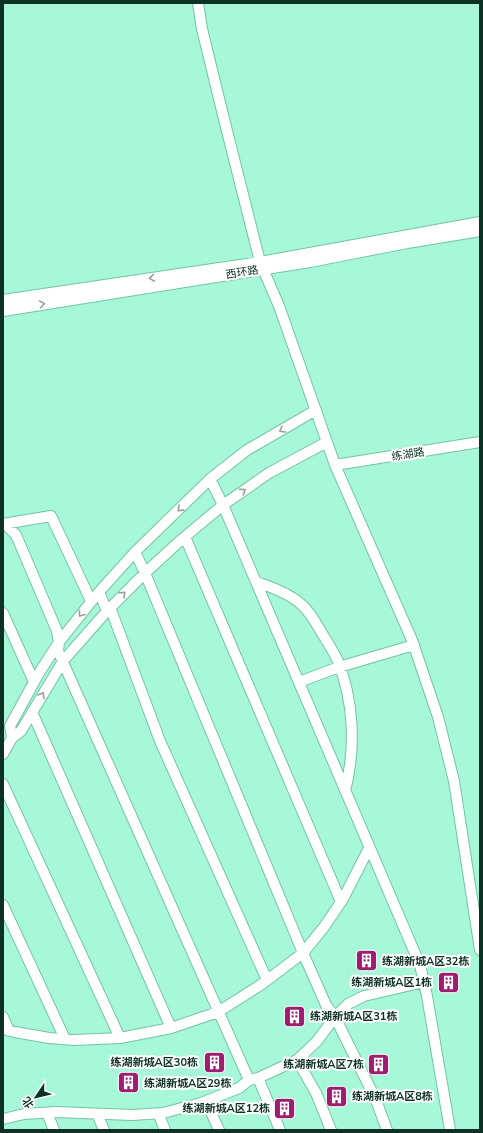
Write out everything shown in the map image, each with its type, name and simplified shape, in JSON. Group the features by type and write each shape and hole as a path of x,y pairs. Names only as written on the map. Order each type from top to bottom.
{"main road":[{"name":"西环路","path":"3,310 261,265 310,261 407,242 480,230"}],"street":[{"path":"198,3 202,29 261,265 279,306 335,465 414,645 438,717 454,781 480,950"},
{"name":"西环路","path":"3,300 261,265 480,222"},
{"path":"12,738 10,726 34,682 59,642 91,601 135,552 210,479 247,450 316,410"},
{"path":"3,754 12,738 21,731 63,661 108,609 145,573 223,504 269,473 327,442"},
{"name":"练湖路","path":"335,465 480,442"},
{"path":"210,479 223,504 420,965 450,1130"},
{"path":"3,524 51,516 91,601"},
{"path":"3,524 16,535 56,630 59,642 58,651 218,1012 280,1130"},
{"path":"186,537 341,902"},
{"path":"135,552 302,953 326,1005 335,1017 376,1100 387,1130"},
{"path":"256,582 274,588 292,598 302,606 317,625 331,648 344,681 352,730 350,769 345,791"},
{"path":"99,592 108,609 160,741 267,980"},
{"path":"3,613 34,682"},
{"path":"299,682 339,667 414,645"},
{"path":"32,712 170,1028"},
{"path":"3,784 120,1038"},
{"path":"3,1017 6,1030 49,1038 74,1040 120,1038 170,1028 218,1012 267,980 302,953 324,927 341,902 369,848"},
{"path":"3,905 65,1039"},
{"path":"3,1119 24,1114 47,1113 132,1115 163,1113 206,1101 239,1088 254,1079 297,1060 317,1041 335,1017 348,1004 364,996 424,982"},
{"path":"297,1060 316,1093 331,1130"},
{"path":"206,1101 218,1130"},
{"path":"47,1113 54,1130"},
{"path":"158,1113 166,1130"},
{"path":"97,1114 104,1130"}],"place":[{"name":"练湖新城A区32栋","path":"366,961"},
{"name":"练湖新城A区1栋","path":"448,982"},
{"name":"练湖新城A区31栋","path":"294,1016"},
{"name":"练湖新城A区30栋","path":"214,1062"},
{"name":"练湖新城A区7栋","path":"379,1064"},
{"name":"练湖新城A区29栋","path":"129,1083"},
{"name":"练湖新城A区8栋","path":"336,1096"},
{"name":"练湖新城A区12栋","path":"285,1108"}]}
